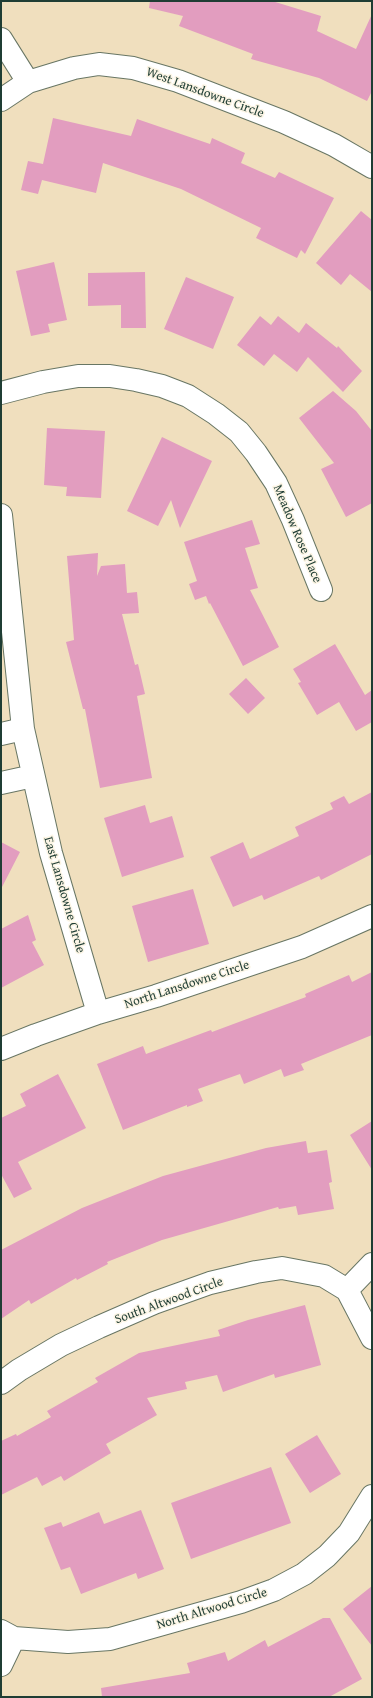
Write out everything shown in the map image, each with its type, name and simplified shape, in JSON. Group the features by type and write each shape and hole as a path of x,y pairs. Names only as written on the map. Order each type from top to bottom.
{"street":[{"path":"1,39 28,82"},
{"name":"West Lansdowne Circle","path":"4,97 28,82 74,68 99,64 133,68 178,81 284,122 334,145 372,167"},
{"name":"Meadow Rose Place","path":"1,393 43,382 78,376 110,376 162,386 193,400 216,414 239,432 256,453 276,483 293,520 321,590"},
{"name":"East Lansdowne Circle","path":"1,515 23,729 51,853 98,1013"},
{"path":"1,734 23,729"},
{"path":"1,783 33,776"},
{"name":"North Lansdowne Circle","path":"1,1049 98,1013 156,996 302,947 372,916"},
{"path":"372,1264 347,1290 372,1338"},
{"name":"South Altwood Circle","path":"1,1383 19,1370 61,1345 154,1303 210,1284 256,1272 282,1268 324,1276 347,1290"},
{"name":"North Altwood Circle","path":"1,1665 8,1634 68,1642 110,1639 241,1602 274,1590 304,1574 327,1556 349,1533 372,1496"}],"building":[{"path":"150,1 272,1 321,16 317,31 356,49 372,14 372,91 367,101 319,78 251,59 253,54 179,26 183,16 149,8"},
{"path":"53,118 131,136 137,119 210,144 212,138 245,153 241,163 275,178 279,172 334,198 305,254 301,250 297,258 256,238 261,228 181,189 103,163 96,193 42,180 38,194 21,190 28,161 43,164"},
{"path":"361,211 372,220 372,292 350,274 341,285 316,263"},
{"path":"54,262 67,320 48,324 50,332 31,336 16,271"},
{"path":"145,272 146,328 121,328 121,305 88,306 88,273"},
{"path":"186,277 234,297 213,349 164,329"},
{"path":"260,316 271,325 278,316 299,333 306,323 337,348 338,346 362,371 343,392 308,357 297,372 274,354 264,366 237,345"},
{"path":"333,391 356,411 372,431 372,503 346,517 321,469 334,463 299,418"},
{"path":"47,428 105,431 101,498 66,496 67,487 44,485"},
{"path":"162,437 212,461 180,528 171,500 158,526 127,511"},
{"path":"252,520 260,544 245,548 258,588 250,590 279,647 243,666 206,596 195,600 189,584 197,581 184,542"},
{"path":"98,553 97,576 101,566 125,564 127,593 137,592 139,613 122,614 135,665 138,664 145,694 137,696 152,778 100,788 85,709 83,709 66,642 74,640 67,556"},
{"path":"335,644 365,695 372,690 372,722 356,731 339,702 317,715 298,683 301,682 293,669"},
{"path":"246,678 265,698 248,714 229,694"},
{"path":"372,792 372,854 321,880 319,876 264,900 262,895 233,907 210,857 243,842 250,859 299,836 295,827 333,809 330,803 344,796 349,804"},
{"path":"145,805 150,823 172,816 184,857 122,877 104,818"},
{"path":"1,842 20,852 1,889"},
{"path":"193,889 209,944 148,962 132,906"},
{"path":"28,915 36,940 32,942 44,965 1,988 1,929"},
{"path":"372,972 372,1035 301,1064 304,1070 284,1077 281,1069 244,1084 240,1074 198,1089 203,1101 187,1107 187,1105 123,1130 97,1064 143,1046 146,1054 211,1030 212,1032 306,997 305,994 349,975 352,982"},
{"path":"58,1074 86,1128 18,1162 32,1189 14,1198 1,1174 1,1118 26,1106 20,1094"},
{"path":"372,1121 372,1170 350,1135"},
{"path":"306,1141 308,1153 327,1150 332,1182 329,1183 334,1209 298,1215 296,1206 279,1209 278,1207 162,1240 107,1262 108,1264 77,1280 76,1278 31,1304 29,1300 1,1319 1,1250 82,1208 163,1176 266,1148"},
{"path":"305,1305 321,1365 275,1378 274,1374 223,1392 217,1375 185,1382 187,1389 147,1398 157,1415 106,1444 111,1453 64,1481 61,1476 42,1486 37,1477 1,1495 1,1441 16,1434 17,1436 51,1417 47,1411 98,1382 95,1378 139,1353 220,1336 218,1330 248,1320"},
{"path":"317,1435 341,1474 310,1493 285,1454"},
{"path":"271,1467 291,1523 191,1559 171,1503"},
{"path":"141,1510 164,1569 138,1579 136,1573 81,1594 70,1567 61,1570 44,1528 61,1522 63,1527 99,1512 104,1524"},
{"path":"372,1586 372,1646 343,1609"},
{"path":"323,1618 330,1618 362,1679 329,1697 102,1697 101,1688 190,1673 187,1663 225,1652 228,1661 265,1640 268,1647"}]}
